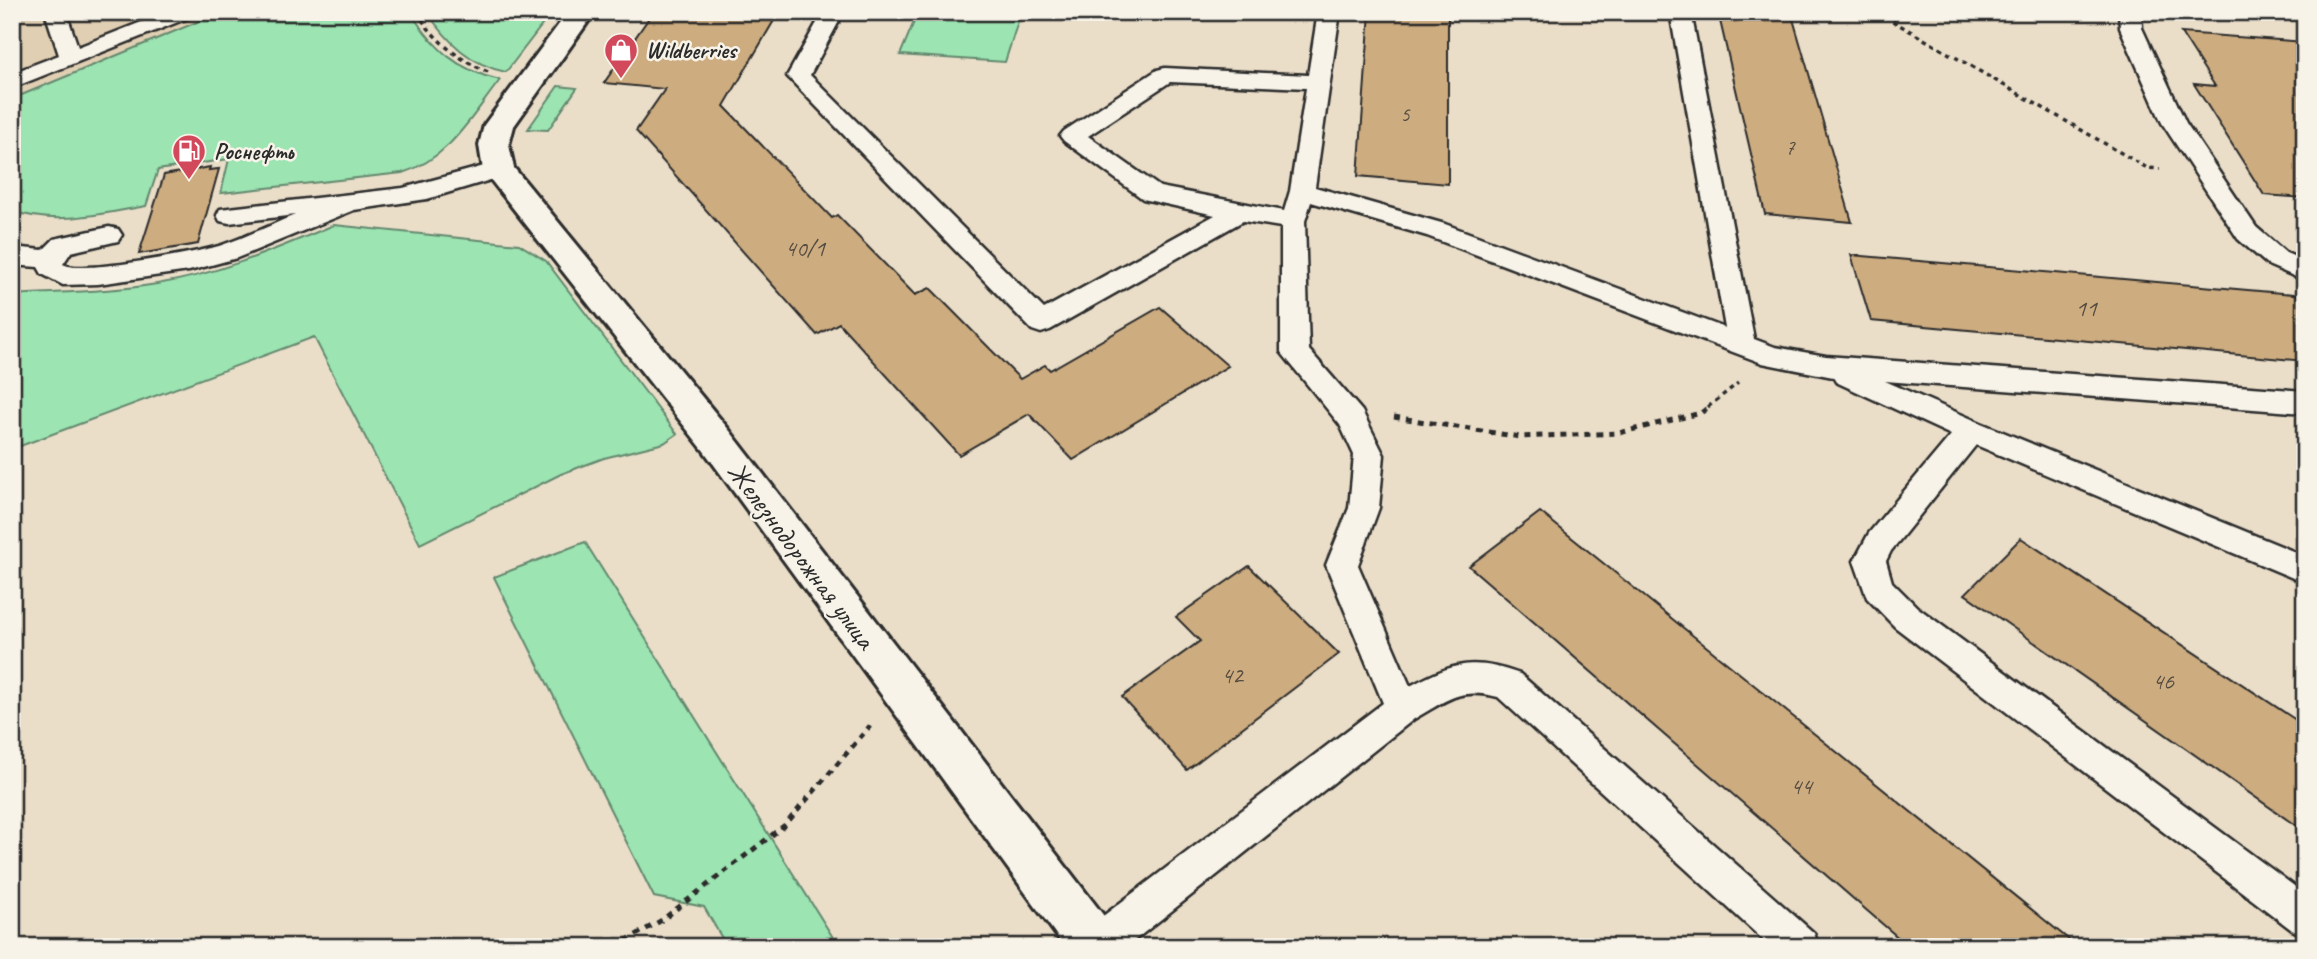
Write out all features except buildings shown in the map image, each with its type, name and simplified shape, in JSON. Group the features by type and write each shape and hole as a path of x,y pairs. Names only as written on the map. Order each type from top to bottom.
{"street":[{"path":"499,170 494,145 499,125 582,12"},
{"name":"Железнодорожная улица","path":"499,170 717,441 1096,946"}],"lane":[{"path":"55,12 70,56"},
{"path":"12,81 186,12"},
{"path":"834,12 799,76 1041,323 1239,212"},
{"path":"1329,12 1302,191 1293,221 1295,352 1352,419 1369,455 1364,509 1342,565 1402,708"},
{"path":"1680,12 1742,345"},
{"path":"2130,12 2131,27 2174,123 2247,233 2277,259 2305,272"},
{"path":"1293,221 1152,193 1072,136 1165,75 1317,82"},
{"path":"229,215 267,208 349,203 426,191 499,170"},
{"path":"1302,191 1436,230 1772,356 1826,366 2305,402"},
{"path":"49,259 51,268 62,276 142,271 228,252 349,203"},
{"path":"12,256 49,259 63,245 109,235"},
{"path":"1826,366 1971,431 2305,569"},
{"path":"1971,431 1880,542 1870,561 1878,589 1906,617 2305,917"},
{"path":"1096,946 1402,708 1449,682 1476,677 1508,685 1800,947"}],"path":[{"path":"417,12 445,48 468,65 497,75"},
{"path":"1877,12 2147,168"},
{"path":"1352,419 1383,415 1520,437 1619,433 1701,413 1772,356"},
{"path":"615,947 662,920 785,825 903,689"}],"shaded area":[{"path":"12,12 221,12 12,99"}],"green space":[{"path":"221,12 410,12 428,37 448,56 471,70 500,80 469,122 446,147 419,167 402,173 221,193 229,159 158,170 146,206 62,218 45,218 12,211 12,99"},
{"path":"427,12 552,12 506,72 470,58 451,42"},
{"path":"918,12 1021,12 1005,62 900,55"},
{"path":"558,86 577,88 548,130 528,129"},
{"path":"334,225 519,244 546,261 677,434 664,443 604,458 561,474 420,544 314,337 12,449 12,295 121,289 180,280 247,260"},
{"path":"585,542 839,947 727,947 704,907 654,897 494,577"}],"place":[{"name":"Wildberries","path":"621,80"},
{"name":"Роснефть","path":"189,181"}]}
